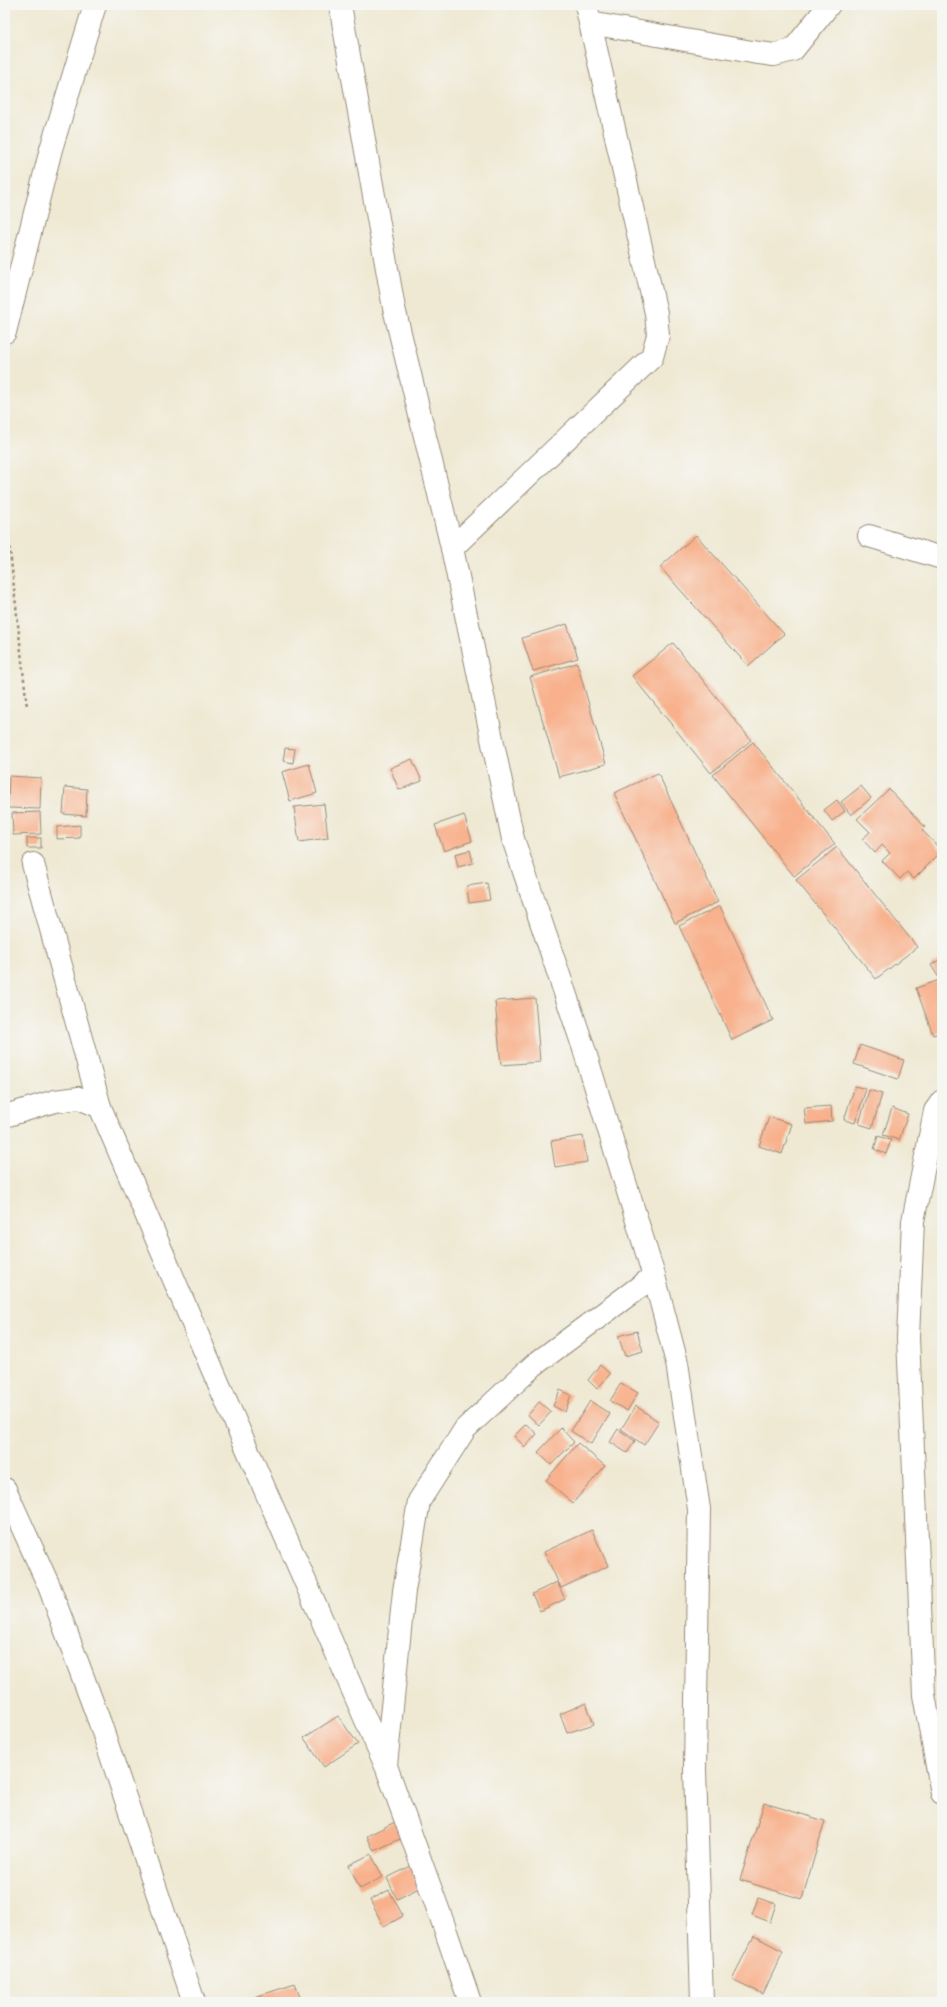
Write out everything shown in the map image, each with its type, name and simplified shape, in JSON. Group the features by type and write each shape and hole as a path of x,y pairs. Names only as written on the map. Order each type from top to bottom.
{"street":[{"path":"5,332 51,149 95,5"},
{"path":"340,5 394,308 452,548 513,839 583,1046 654,1276 677,1363 699,1509 695,1769 702,2002"},
{"path":"452,548 652,357 658,335 656,313 588,14 752,52 774,54 794,50 829,5"},
{"path":"869,536 942,558"},
{"path":"33,864 100,1107 386,1766 470,2002"},
{"path":"5,1116 55,1101 79,1098 100,1107"},
{"path":"942,1101 935,1112 913,1221 908,1338 924,1695 942,1793"},
{"path":"386,1766 404,1591 419,1501 465,1429 534,1365 654,1276"},
{"path":"5,1489 50,1586 100,1723 194,2002"}],"path":[{"path":"5,505 27,707"}],"building":[{"path":"696,535 784,634 748,666 660,567"},
{"path":"567,624 578,658 533,671 522,638"},
{"path":"673,643 751,740 711,773 632,676"},
{"path":"577,663 606,764 559,777 530,677"},
{"path":"753,742 835,844 794,876 713,775"},
{"path":"285,748 295,749 293,763 283,761"},
{"path":"412,759 422,781 399,790 390,768"},
{"path":"309,764 317,793 290,801 282,772"},
{"path":"658,773 718,902 675,923 614,793"},
{"path":"9,776 41,778 40,809 8,808"},
{"path":"861,786 871,798 851,815 841,802"},
{"path":"65,787 87,789 86,816 63,814"},
{"path":"889,789 925,827 922,830 942,851 914,879 907,872 900,879 882,861 890,853 882,845 875,853 862,839 870,832 857,819"},
{"path":"837,800 845,811 832,821 824,810"},
{"path":"324,804 328,838 299,842 294,807"},
{"path":"40,812 41,834 13,835 12,813"},
{"path":"464,815 472,841 444,851 435,825"},
{"path":"80,825 80,838 57,839 57,827"},
{"path":"27,838 41,838 41,848 27,848"},
{"path":"837,847 917,947 876,979 796,880"},
{"path":"470,850 473,863 458,867 455,854"},
{"path":"487,883 490,900 469,903 467,886"},
{"path":"720,906 773,1020 732,1040 679,926"},
{"path":"942,958 942,975 939,978 931,965"},
{"path":"942,979 942,1032 933,1035 916,988"},
{"path":"535,998 540,1062 501,1065 495,1001"},
{"path":"860,1045 904,1060 898,1079 854,1064"},
{"path":"855,1086 866,1089 855,1123 844,1120"},
{"path":"869,1090 882,1094 872,1128 859,1124"},
{"path":"831,1106 832,1121 806,1124 804,1108"},
{"path":"892,1108 908,1114 899,1140 883,1135"},
{"path":"769,1117 792,1124 782,1154 759,1146"},
{"path":"583,1136 587,1162 555,1167 551,1141"},
{"path":"878,1136 891,1140 886,1154 874,1149"},
{"path":"637,1331 643,1351 625,1356 618,1336"},
{"path":"600,1365 610,1374 597,1389 588,1380"},
{"path":"621,1383 638,1393 627,1411 610,1401"},
{"path":"560,1390 571,1395 565,1412 553,1406"},
{"path":"590,1401 610,1414 591,1444 571,1431"},
{"path":"539,1402 551,1412 539,1425 528,1415"},
{"path":"636,1406 659,1422 644,1445 621,1429"},
{"path":"526,1424 537,1434 525,1447 514,1436"},
{"path":"561,1428 574,1442 551,1465 538,1452"},
{"path":"618,1429 635,1441 627,1453 610,1442"},
{"path":"578,1443 605,1466 573,1503 546,1480"},
{"path":"592,1530 608,1566 561,1588 544,1552"},
{"path":"557,1582 565,1599 540,1611 532,1594"},
{"path":"586,1703 594,1724 567,1733 560,1714"},
{"path":"338,1716 358,1744 324,1767 304,1738"},
{"path":"764,1803 825,1821 802,1899 740,1880"},
{"path":"395,1822 402,1838 374,1851 367,1836"},
{"path":"371,1854 383,1877 360,1889 349,1865"},
{"path":"413,1865 423,1886 397,1899 387,1878"},
{"path":"389,1890 403,1916 384,1927 370,1900"},
{"path":"758,1898 776,1904 770,1922 752,1915"},
{"path":"754,1936 783,1951 763,1994 732,1979"},
{"path":"295,1984 302,2002 256,2002 255,1997"}]}
